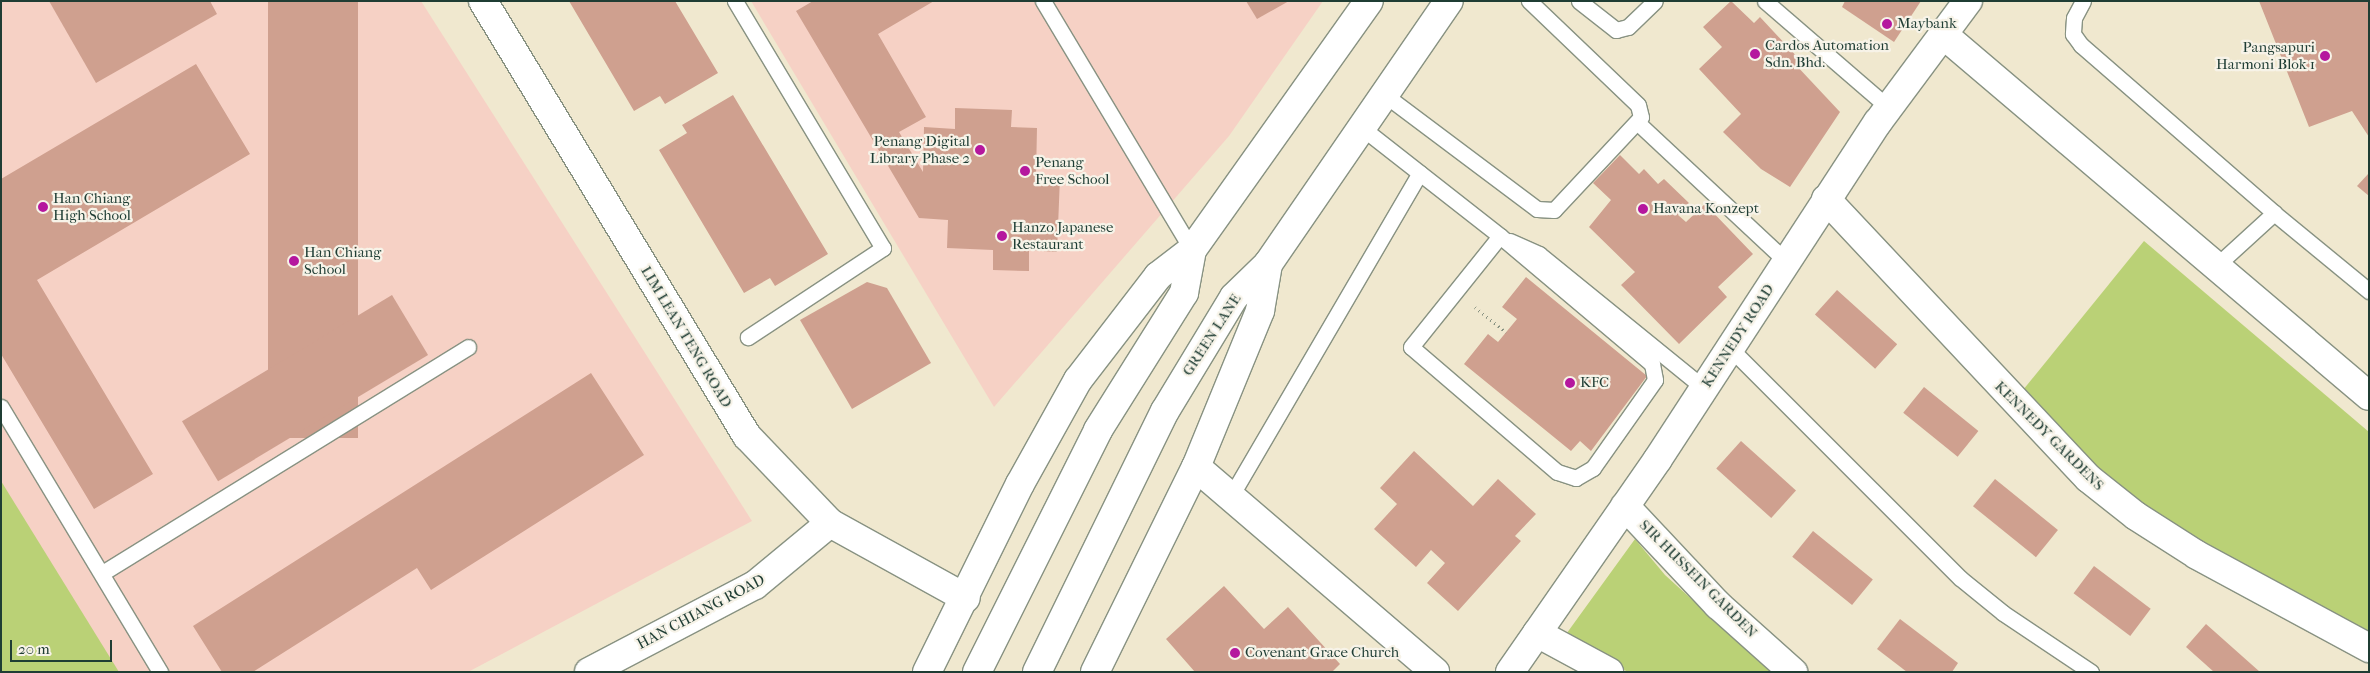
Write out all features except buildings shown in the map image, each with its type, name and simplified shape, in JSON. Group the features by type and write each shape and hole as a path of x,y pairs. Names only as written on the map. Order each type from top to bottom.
{"main road":[{"name":"LIM LEAN TENG ROAD","path":"483,1 747,436 830,523 966,598"},
{"path":"927,672 966,598 1020,484 1078,380 1158,276 1192,250 1369,1"},
{"name":"GREEN LANE","path":"1037,672 1165,411 1234,296 1268,264 1449,1"},
{"name":"KENNEDY ROAD","path":"1510,672 1704,388 1826,199 1889,108 1945,36 1968,1"},
{"path":"1945,36 2369,396"},
{"name":"KENNEDY GARDENS","path":"1826,199 2088,478 2136,516 2197,555 2369,648"},
{"path":"977,672 1098,430 1184,293 1192,250"},
{"path":"1095,672 1196,467 1260,311 1268,264"},
{"path":"1196,467 1435,672"},
{"name":"SIR HUSSEIN GARDEN","path":"1625,506 1718,605 1793,672"},
{"name":"HAN CHIANG ROAD","path":"589,672 755,585 830,523"},
{"path":"1537,633 1610,672"}],"lane":[{"path":"735,1 883,248 748,338"},
{"path":"1043,1 1192,250"},
{"path":"1529,1 1638,106 1639,124 1786,261"},
{"path":"1579,1 1616,30 1628,27 1655,1"},
{"path":"1765,1 1889,108"},
{"path":"2082,1 2074,18 2074,34 2081,45 2274,213 2369,291"},
{"path":"1385,95 1545,212 1554,210 1639,124"},
{"path":"1361,127 1500,236 1652,364 1655,380 1593,468 1576,478 1557,472 1411,347 1500,236"},
{"path":"1231,496 1420,173"},
{"path":"2216,266 2274,213"},
{"path":"1500,236 1539,254 1704,388"},
{"path":"104,572 468,347"},
{"path":"1730,348 1960,578 2018,624 2091,672"},
{"path":"1,407 104,572 160,672"}],"path":[{"path":"1455,291 1506,332"}],"shaded area":[{"name":"Han Chiang School","path":"1,1 421,1 752,521 468,672 1,672"},
{"name":"Penang Free School","path":"751,1 1323,1 1229,136 994,407"}],"green space":[{"path":"2144,241 2369,432 2369,635 2158,516 2094,466 2023,390"},
{"path":"1,481 119,672 1,672"},
{"path":"1635,539 1665,575 1772,672 1628,672 1564,637"}],"place":[{"name":"Maybank","path":"1887,24"},
{"name":"Cardos Automation Sdn. Bhd.","path":"1755,54"},
{"name":"Pangsapuri Harmoni Blok 1","path":"2325,56"},
{"name":"Penang Digital Library Phase 2","path":"980,150"},
{"name":"Penang Free School","path":"1025,171"},
{"name":"Han Chiang High School","path":"43,207"},
{"name":"Havana Konzept","path":"1643,209"},
{"name":"Hanzo Japanese Restaurant","path":"1002,236"},
{"name":"Han Chiang School","path":"294,261"},
{"name":"KFC","path":"1570,383"},
{"name":"Covenant Grace Church","path":"1235,653"}]}
